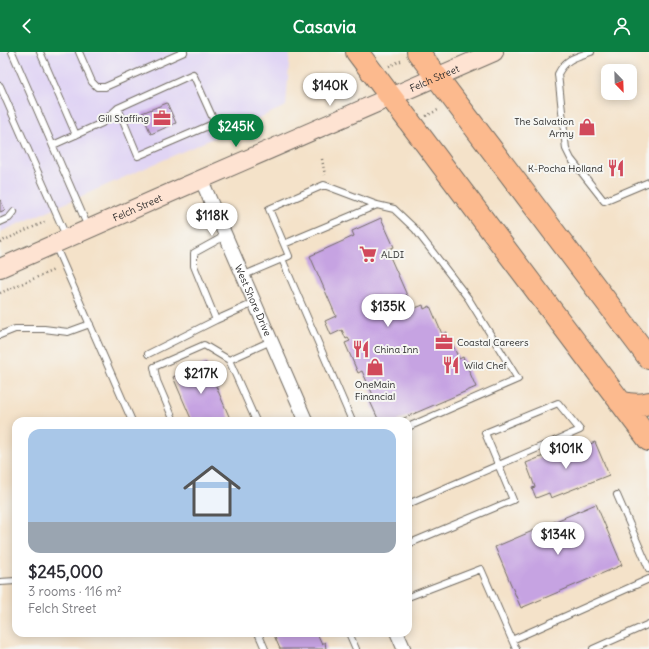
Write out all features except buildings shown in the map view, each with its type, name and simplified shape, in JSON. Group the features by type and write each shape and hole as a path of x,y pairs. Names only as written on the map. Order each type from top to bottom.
{"highway":[{"path":"357,52 649,440"},
{"path":"411,56 437,77 649,358"},
{"path":"620,402 639,405 649,403"}],"street":[{"name":"Felch Street","path":"0,268 88,228 494,52"},
{"name":"West Shore Drive","path":"201,179 304,417"},
{"path":"399,637 404,649"}],"lane":[{"path":"12,52 88,228"},
{"path":"40,52 76,134"},
{"path":"79,52 92,82 97,87 105,87 184,52"},
{"path":"591,52 571,59 562,66 558,74 566,149 571,159 604,201 649,182"},
{"path":"53,145 102,123 118,108 193,74 214,123 138,156 118,108"},
{"path":"0,86 61,240 90,324 130,417"},
{"path":"242,276 289,256 269,209 324,186 377,205 394,208 415,229 468,298 518,379 412,425"},
{"path":"284,244 377,205"},
{"path":"0,222 9,218 14,212"},
{"path":"216,320 194,266 194,253 225,236"},
{"path":"282,259 350,417"},
{"path":"148,354 254,303"},
{"path":"0,336 16,329 44,329 68,332 90,324"},
{"path":"229,360 271,341"},
{"path":"172,417 157,381 154,367 204,346 229,360 254,417"},
{"path":"412,502 498,466 505,463 580,430 558,403 485,433 498,466 513,500 412,542"},
{"path":"618,495 649,570"},
{"path":"412,596 481,570 516,649"},
{"path":"512,640 649,579"},
{"path":"0,582 12,581"},
{"path":"592,649 649,624"},
{"path":"260,637 265,649"},
{"path":"351,637 356,649"}],"path":[{"path":"389,66 411,56"},
{"path":"426,116 440,109"},
{"path":"322,159 325,174"},
{"path":"0,242 48,221"},
{"path":"0,293 54,270"}],"shaded area":[{"path":"0,52 290,52 286,106 0,232"}],"place":[{"name":"Gill Staffing","path":"162,118"},
{"name":"The Salvation Army","path":"587,127"},
{"name":"K-Pocha Holland","path":"616,168"},
{"name":"ALDI","path":"368,254"},
{"name":"Coastal Careers","path":"444,342"},
{"name":"China Inn","path":"361,349"},
{"name":"Wild Chef","path":"451,365"},
{"name":"OneMain Financial","path":"375,367"}]}
